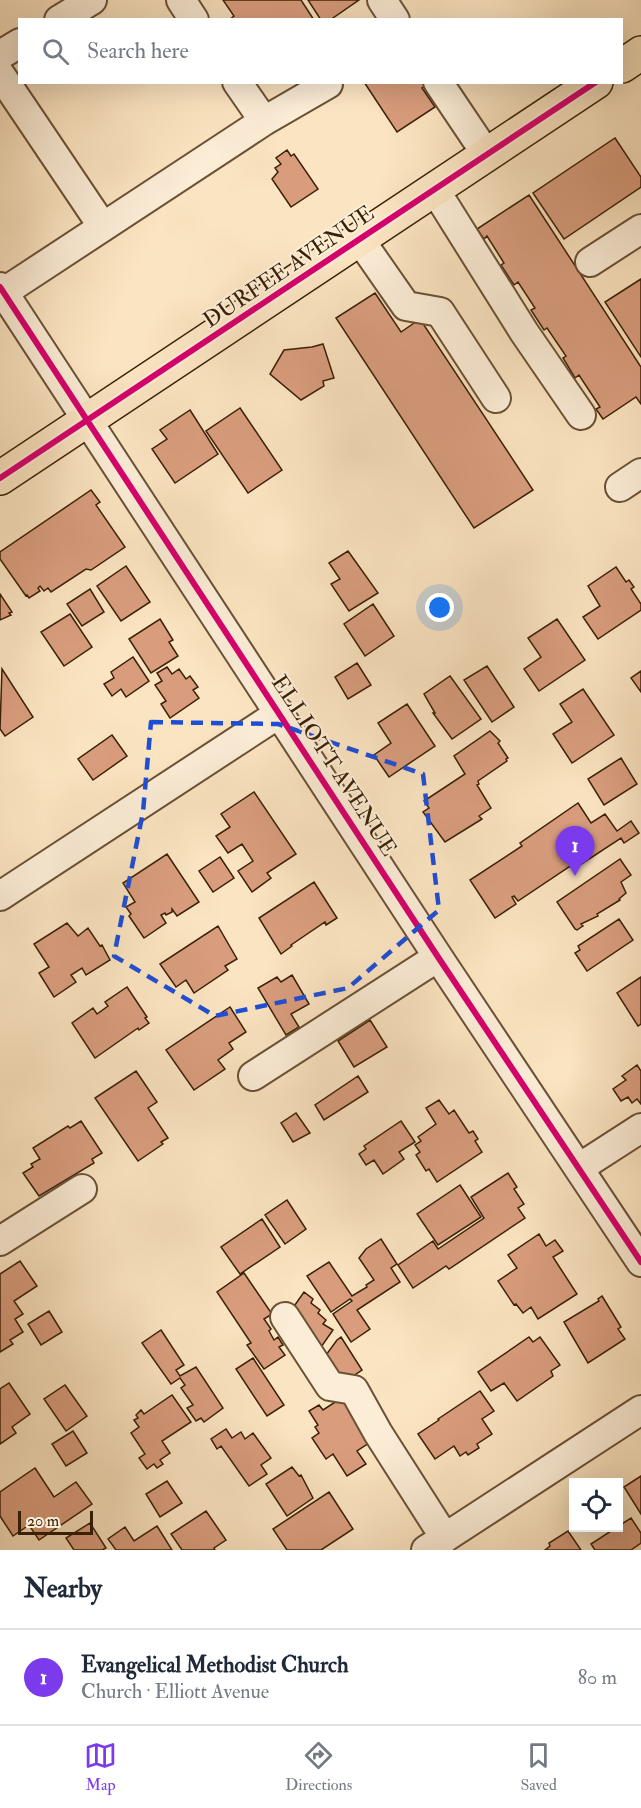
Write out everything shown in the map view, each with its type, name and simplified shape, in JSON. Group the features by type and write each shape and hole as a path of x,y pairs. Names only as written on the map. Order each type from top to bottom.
{"main road":[{"path":"623,65 641,53"},
{"name":"DURFEE AVENUE","path":"0,478 593,84"}],"street":[{"path":"62,18 92,0"},
{"path":"181,0 194,18"},
{"path":"382,0 394,18"},
{"path":"0,55 18,44"},
{"path":"0,74 103,227"},
{"path":"238,84 264,121"},
{"path":"2,290 103,227 264,121 328,84"},
{"path":"439,84 487,155"},
{"path":"435,190 524,332 581,415"},
{"path":"590,262 641,229"},
{"path":"360,240 406,306 440,312 496,398"},
{"name":"ELLIOTT AVENUE","path":"2,290 438,957 641,1262"},
{"path":"0,896 280,713"},
{"path":"253,1076 438,957"},
{"path":"579,1168 641,1128"},
{"path":"0,1241 81,1189"},
{"path":"285,1317 330,1386 354,1390 436,1544 641,1410"}],"highlighted area":[{"path":"151,722 278,724 423,774 439,910 348,988 215,1016 114,956 143,812"}],"building":[{"path":"223,0 301,0 313,18 232,18 234,16"},
{"path":"308,0 359,0 333,18 320,18"},
{"path":"365,84 424,84 422,88 435,107 397,132"},
{"path":"615,138 641,177 641,187 564,239 533,193"},
{"path":"287,150 291,156 294,154 318,189 291,207 272,179 278,172 275,168 281,164 276,158"},
{"path":"529,195 641,367 641,404 636,397 603,419 596,409 600,407 579,375 575,378 563,358 566,356 547,328 544,330 531,310 535,308 518,282 514,285 501,265 504,263 487,236 484,239 477,229"},
{"path":"641,279 641,357 605,302"},
{"path":"375,293 401,332 420,319 533,490 474,528 336,318"},
{"path":"323,344 334,378 323,381 324,386 301,400 270,374 284,350"},
{"path":"240,408 282,470 248,493 206,431"},
{"path":"190,410 218,454 175,483 152,449 167,439 160,430"},
{"path":"91,490 100,502 96,505 125,547 91,570 86,569 51,592 48,588 44,591 40,586 38,588 40,591 29,598 0,559 0,552"},
{"path":"348,551 378,593 349,611 331,584 340,579 329,563"},
{"path":"126,566 150,602 121,621 97,586"},
{"path":"616,567 626,582 629,580 634,587 631,589 641,604 641,610 598,639 583,617 600,606 588,586"},
{"path":"90,589 104,612 82,626 67,604"},
{"path":"0,594 12,612 9,613 11,615 0,620"},
{"path":"373,604 394,636 365,656 344,624"},
{"path":"70,614 92,647 64,666 41,632"},
{"path":"160,619 173,640 169,642 178,656 151,673 129,639"},
{"path":"557,619 585,660 539,691 524,669 541,657 528,638"},
{"path":"133,657 149,681 126,697 121,689 112,696 104,684 114,678 111,672"},
{"path":"357,663 371,685 348,699 335,677"},
{"path":"487,666 514,707 492,722 464,680"},
{"path":"167,667 172,674 179,669 186,679 190,676 198,687 193,690 199,698 170,718 161,704 166,701 155,685 162,681 157,673"},
{"path":"2,669 33,717 5,736 0,729"},
{"path":"641,671 641,692 631,678"},
{"path":"450,676 481,719 452,739 433,713 435,713 424,694"},
{"path":"583,689 614,735 572,763 553,734 572,722 560,704"},
{"path":"407,704 435,746 389,777 374,755 391,743 378,723"},
{"path":"490,731 500,741 498,743 508,758 478,781 477,785 491,808 479,816 482,819 445,842 423,812 429,808 424,801 465,774 454,756"},
{"path":"112,735 127,756 93,780 78,759"},
{"path":"621,758 637,784 604,805 588,779"},
{"path":"254,792 296,854 267,873 271,878 252,892 238,871 253,861 242,844 228,853 216,836 230,827 221,814"},
{"path":"578,803 591,823 605,814 617,831 631,821 639,833 624,843 621,838 577,867 575,864 569,867 518,901 514,896 512,897 516,904 495,918 470,880 522,846 520,843"},
{"path":"167,854 199,902 177,916 172,909 172,912 161,915 166,923 144,938 129,916 131,914 126,907 135,902 123,883"},
{"path":"220,857 234,878 213,892 199,871"},
{"path":"620,859 631,875 621,882 626,893 620,900 597,914 598,916 581,924 583,926 577,930 575,929 557,902"},
{"path":"314,882 337,918 326,925 325,922 281,954 259,918"},
{"path":"619,919 633,940 587,971 575,953 580,950 578,946"},
{"path":"67,923 78,936 88,928 100,946 102,945 110,960 86,975 82,968 71,975 76,982 54,997 39,973 49,967 34,944"},
{"path":"218,926 237,959 225,966 228,970 194,993 186,980 176,987 160,964"},
{"path":"292,975 309,1004 291,1014 299,1027 286,1035 258,988 277,977 281,982"},
{"path":"641,977 641,1024 638,1026 617,993"},
{"path":"127,987 149,1023 95,1058 72,1023 93,1008 97,1014 108,1006 105,1002"},
{"path":"230,1007 246,1032 229,1043 233,1049 218,1060 225,1069 194,1090 166,1050"},
{"path":"370,1020 387,1047 354,1067 338,1041"},
{"path":"637,1065 641,1071 641,1104 637,1099 632,1103 628,1097 621,1101 613,1089 626,1080 622,1076"},
{"path":"136,1071 157,1102 148,1108 168,1138 138,1161 95,1098"},
{"path":"358,1076 368,1092 324,1120 315,1105"},
{"path":"439,1100 449,1114 454,1110 469,1133 473,1131 478,1139 475,1141 482,1152 437,1182 429,1169 426,1171 416,1155 420,1152 415,1145 421,1141 418,1137 436,1124 426,1108"},
{"path":"296,1113 310,1133 293,1142 281,1123"},
{"path":"81,1121 102,1153 92,1159 94,1163 39,1196 23,1173 33,1167 31,1164 40,1159 33,1148 68,1126 70,1128"},
{"path":"401,1121 415,1142 399,1152 404,1159 383,1174 374,1160 366,1165 359,1154 366,1149 364,1146"},
{"path":"508,1173 517,1187 514,1189 524,1204 518,1208 525,1218 449,1269 446,1266 413,1288 398,1265 433,1241 438,1249 484,1218 471,1197"},
{"path":"460,1185 481,1217 438,1245 417,1214"},
{"path":"287,1200 306,1229 285,1244 265,1215"},
{"path":"262,1219 280,1247 240,1274 221,1247"},
{"path":"539,1234 546,1246 555,1240 563,1251 553,1257 577,1294 538,1319 531,1307 523,1313 516,1304 514,1305 498,1281 517,1268 508,1255"},
{"path":"381,1239 397,1264 391,1268 400,1282 357,1310 370,1329 351,1342 333,1314 352,1301 350,1299 331,1312 307,1276 329,1262 352,1296 374,1280 359,1258 366,1249"},
{"path":"20,1261 37,1286 14,1301 23,1314 15,1319 23,1332 10,1340 13,1344 0,1352 0,1274"},
{"path":"244,1273 272,1314 264,1319 271,1329 269,1331 274,1340 278,1337 283,1345 279,1347 285,1355 264,1369 247,1345 251,1343 217,1292"},
{"path":"304,1292 313,1299 311,1303 320,1310 318,1313 326,1320 323,1324 333,1330 319,1350 290,1312"},
{"path":"602,1296 621,1327 618,1329 625,1339 588,1363 564,1322 599,1301 598,1299"},
{"path":"49,1311 62,1332 41,1345 28,1324"},
{"path":"161,1330 184,1365 176,1370 180,1376 196,1367 223,1408 204,1422 201,1418 196,1421 187,1408 193,1405 181,1388 185,1385 180,1378 171,1384 142,1343"},
{"path":"341,1337 362,1370 341,1384 326,1355"},
{"path":"529,1337 533,1342 540,1337 560,1365 551,1371 553,1376 517,1401 504,1383 491,1391 478,1372"},
{"path":"253,1358 284,1405 267,1416 236,1369"},
{"path":"9,1383 30,1414 12,1427 16,1433 0,1444 0,1389"},
{"path":"65,1385 87,1416 66,1431 44,1399"},
{"path":"480,1391 494,1411 482,1419 492,1434 477,1444 479,1448 468,1455 466,1452 460,1456 454,1446 435,1459 418,1434"},
{"path":"172,1395 191,1422 162,1441 170,1453 160,1460 163,1464 157,1468 154,1464 147,1469 139,1458 145,1454 131,1433 139,1427 134,1420 138,1418 136,1415 141,1410 144,1414"},
{"path":"346,1395 375,1439 357,1451 366,1464 347,1476 333,1454 326,1459 312,1438 319,1433 315,1427 318,1425 309,1411 319,1405 323,1410"},
{"path":"226,1429 232,1438 241,1432 245,1439 253,1433 271,1458 261,1465 267,1474 249,1486 221,1446 217,1449 211,1439"},
{"path":"73,1431 87,1453 66,1466 52,1444"},
{"path":"292,1467 299,1476 301,1475 313,1498 287,1516 266,1484"},
{"path":"35,1468 54,1497 76,1482 92,1504 39,1540 29,1525 13,1536 0,1516 0,1492"},
{"path":"641,1476 641,1514 624,1487"},
{"path":"167,1481 182,1503 160,1517 146,1494"},
{"path":"329,1492 353,1529 321,1550 287,1550 273,1529"},
{"path":"206,1511 226,1540 214,1548 215,1550 182,1550 171,1534"},
{"path":"631,1518 641,1533 641,1543 631,1550 595,1550 591,1544 609,1532 623,1532 623,1523"},
{"path":"90,1523 106,1548 74,1550 66,1538"},
{"path":"157,1526 172,1550 116,1550 108,1539 125,1527 134,1541"},
{"path":"568,1531 581,1550 545,1550 550,1546 549,1543"}],"cycle path":[{"path":"0,478 593,84"},
{"path":"0,287 438,957 641,1262"}],"place":[{"name":"Evangelical Methodist Church","path":"575,876"}]}
